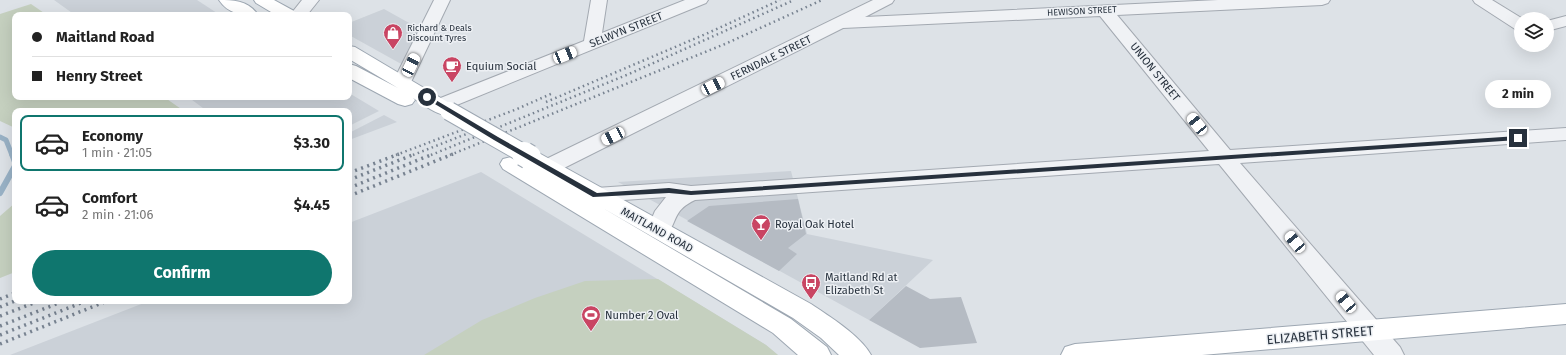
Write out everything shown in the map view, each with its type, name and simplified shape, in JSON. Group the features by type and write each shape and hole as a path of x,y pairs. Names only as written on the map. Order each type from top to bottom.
{"main road":[{"path":"227,0 245,12"},
{"path":"262,0 283,12"},
{"name":"MAITLAND ROAD","path":"352,53 402,82 441,111"},
{"name":"MAITLAND ROAD","path":"352,71 441,111 529,162 782,326 818,355"},
{"name":"MAITLAND ROAD","path":"529,162 596,195 802,311 830,331 857,355"},
{"name":"ELIZABETH STREET","path":"1075,355 1566,314"}],"street":[{"path":"301,12 311,0"},
{"path":"402,82 409,71 442,0"},
{"path":"592,44 599,0"},
{"name":"SELWYN STREET","path":"441,111 592,44 700,0"},
{"name":"FERNDALE STREET","path":"529,162 842,23 886,0"},
{"name":"HEWISON STREET","path":"842,23 1322,0"},
{"path":"1481,0 1514,21"},
{"name":"UNION STREET","path":"1104,10 1225,158 1390,355"},
{"path":"1554,24 1566,21"},
{"path":"596,195 669,190 691,193 1566,134"},
{"path":"659,230 670,204 691,193"}],"shaded area":[{"path":"54,0 197,0 215,12 71,12"},
{"name":"Richard & Deals Discount Tyres","path":"384,9 420,29 403,65 352,37 352,22"},
{"path":"352,95 379,111 352,124 352,108 203,108 192,100 352,100"},
{"path":"384,115 397,122 352,139 352,131"},
{"path":"791,171 807,234 933,260 869,320 618,182"},
{"path":"481,172 766,345 778,355 10,355 141,304 352,304 352,222"}],"green space":[{"path":"31,4 43,12 12,12 12,100 168,100 180,108 12,108 12,127 0,121 0,14"},
{"path":"12,206 12,273 0,278 0,216"},
{"path":"658,279 766,345 778,355 424,355 482,320 535,298 585,281"}],"building":[{"name":"Royal Oak Hotel","path":"798,199 806,234 788,248 797,254 779,271 687,221 709,206"},
{"path":"906,286 930,299 961,297 977,343 920,348 869,320"}],"waterway":[{"path":"0,137 6,140 12,155"},
{"path":"0,193 12,171"}],"railway":[{"path":"546,102 708,33 780,0"},
{"path":"431,155 629,74 794,0"},
{"path":"450,155 725,44 822,0"},
{"path":"396,155 517,109 553,93"},
{"path":"413,155 479,129"},
{"path":"352,172 399,154"},
{"path":"352,179 415,154"},
{"path":"352,187 433,154"},
{"path":"352,195 453,154"},
{"path":"0,299 12,294"},
{"path":"0,307 12,302"},
{"path":"0,316 31,304"},
{"path":"0,326 56,304"},
{"path":"0,335 78,304"},
{"path":"0,344 100,304"}],"place":[{"name":"Richard & Deals Discount Tyres","path":"393,50"},
{"name":"Equium Social","path":"452,83"},
{"name":"Royal Oak Hotel","path":"761,241"},
{"name":"Maitland Rd at Elizabeth St","path":"811,300"},
{"name":"Number 2 Oval","path":"591,332"}],"route":[{"path":"427,97 596,195 669,190 691,193 1518,138"}]}
